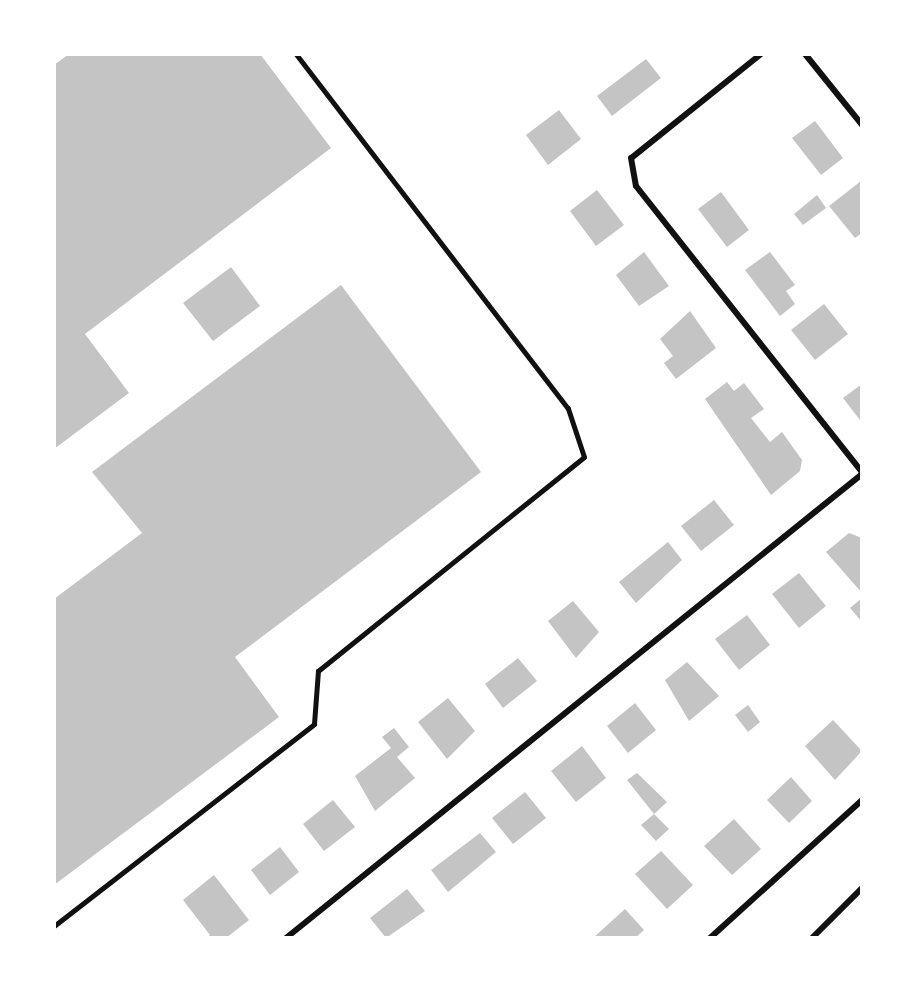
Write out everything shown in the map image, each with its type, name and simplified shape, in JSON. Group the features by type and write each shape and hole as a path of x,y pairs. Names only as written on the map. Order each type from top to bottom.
{"street":[{"path":"286,938 862,473 636,186 631,158 761,54"},
{"path":"805,54 862,125"},
{"path":"710,938 862,800"},
{"path":"812,938 862,888"}],"lane":[{"path":"54,926 314,724 318,671 584,457 568,409 296,54"}],"building":[{"path":"69,54 260,54 331,148 85,334 129,393 54,449 54,65"},
{"path":"646,59 661,78 612,116 597,96"},
{"path":"559,110 581,139 548,165 526,135"},
{"path":"815,121 843,158 821,175 792,138"},
{"path":"861,181 862,233 855,238 829,206"},
{"path":"597,190 624,225 596,246 570,211"},
{"path":"721,192 749,230 727,247 698,209"},
{"path":"817,195 826,208 803,225 794,214"},
{"path":"644,252 669,286 639,306 616,275"},
{"path":"770,252 795,285 786,291 795,304 780,316 745,270"},
{"path":"231,267 260,306 213,341 183,303"},
{"path":"341,285 481,472 235,657 279,717 54,885 54,599 142,533 92,472"},
{"path":"824,304 848,334 815,360 791,330"},
{"path":"690,311 716,348 676,379 664,363 673,356 660,339"},
{"path":"727,382 734,391 744,383 764,409 751,418 770,442 782,432 802,460 800,471 771,495 705,399"},
{"path":"862,384 862,418 860,420 843,398"},
{"path":"714,500 734,525 701,551 681,526"},
{"path":"849,533 862,538 862,593 826,552"},
{"path":"668,542 682,560 636,603 619,582"},
{"path":"799,573 826,606 799,628 772,594"},
{"path":"862,598 862,622 850,608"},
{"path":"573,601 599,632 576,658 548,621"},
{"path":"747,615 770,645 739,670 715,639"},
{"path":"518,658 537,681 503,708 485,684"},
{"path":"687,662 719,696 689,721 665,680"},
{"path":"448,698 475,731 447,759 418,722"},
{"path":"635,703 656,730 628,753 607,726"},
{"path":"748,705 760,722 748,732 735,715"},
{"path":"833,720 862,751 835,780 805,746"},
{"path":"394,728 409,747 397,757 415,778 375,811 355,776 391,748 382,737"},
{"path":"582,746 606,778 576,802 551,771"},
{"path":"637,773 667,802 654,814 627,780"},
{"path":"791,777 812,801 789,823 767,800"},
{"path":"525,792 546,818 513,844 492,818"},
{"path":"333,800 355,827 324,851 303,824"},
{"path":"654,814 669,829 656,841 641,825"},
{"path":"734,819 761,849 732,875 704,846"},
{"path":"480,833 496,852 448,892 431,870"},
{"path":"280,847 299,872 270,895 251,870"},
{"path":"661,851 693,885 667,909 635,874"},
{"path":"214,875 249,920 226,938 206,938 210,935 183,900"},
{"path":"407,889 425,911 386,938 370,918"},
{"path":"625,909 644,930 635,938 593,938"}]}
